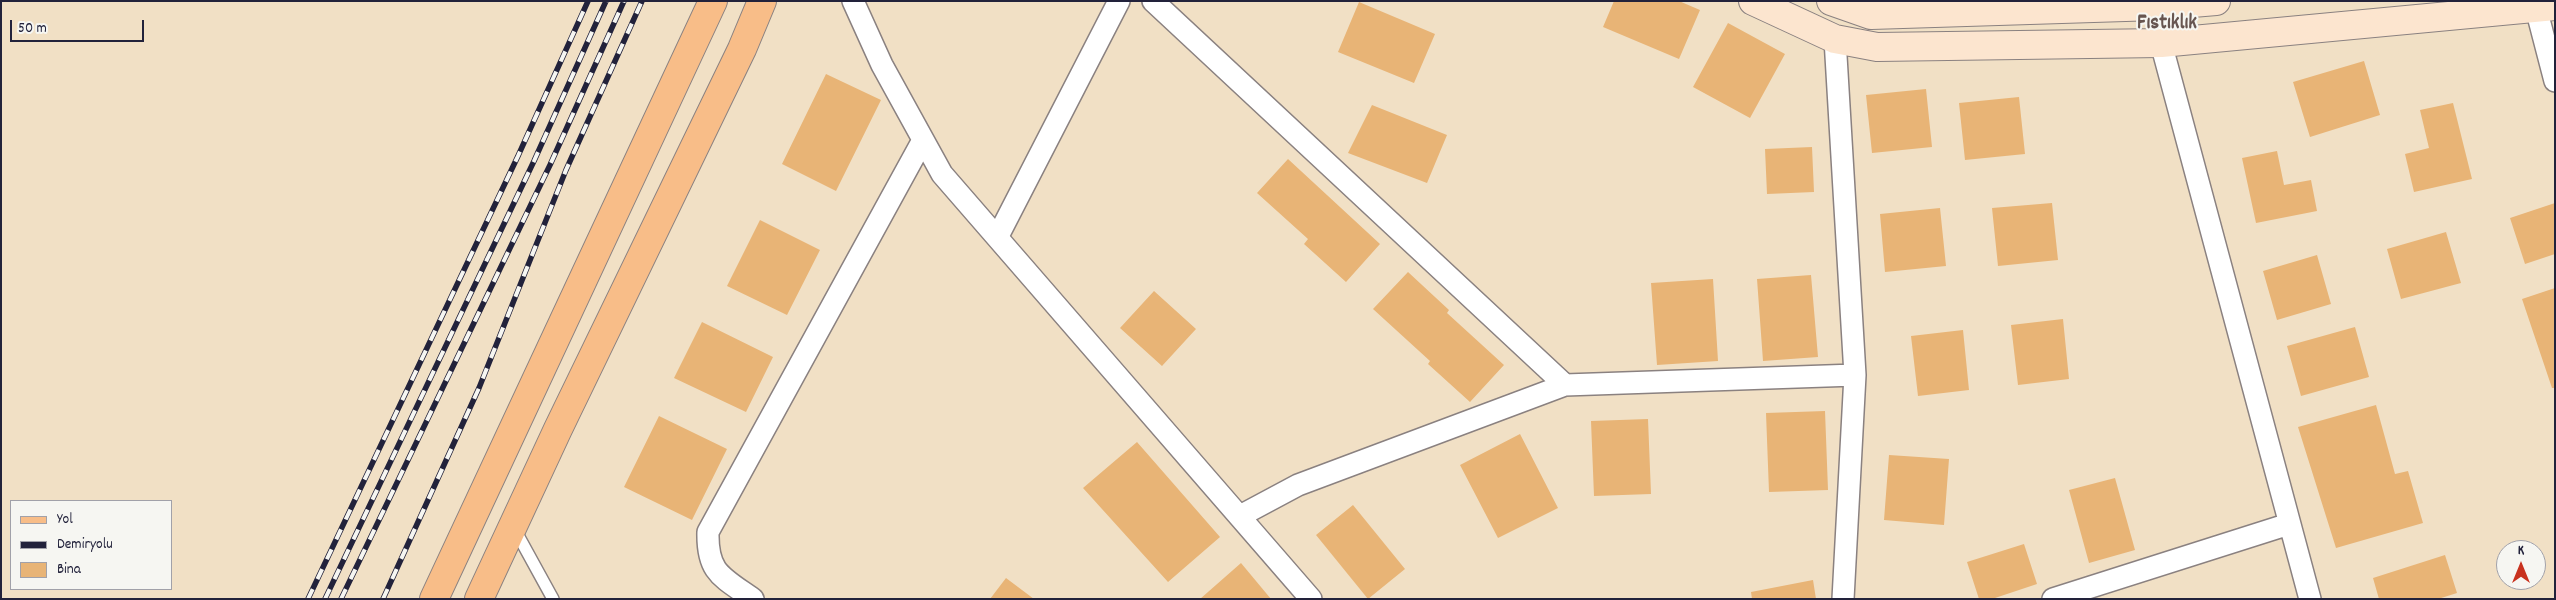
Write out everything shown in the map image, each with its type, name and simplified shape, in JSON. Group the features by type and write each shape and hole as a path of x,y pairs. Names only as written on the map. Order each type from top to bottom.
{"main road":[{"path":"434,599 713,1"},
{"path":"479,599 742,49 762,1"}],"street":[{"path":"853,1 882,65 942,174 998,236 1311,599"},
{"path":"998,236 1119,1"},
{"path":"1153,1 1565,385"},
{"path":"1753,1 1835,39 1877,47 2161,43 2545,7 2555,81"},
{"path":"1831,1 1871,8 2157,4 2216,1"},
{"path":"2157,4 2161,43 2310,599"},
{"path":"1835,39 1855,375 1843,599"},
{"path":"753,599 717,573 707,554 708,532 923,140"},
{"path":"1240,516 1298,485 1565,385 1855,375"},
{"path":"2053,599 2289,524"}],"lane":[{"path":"513,526 553,599"}],"building":[{"path":"1614,1 1679,1 1700,10 1679,59 1603,27"},
{"path":"1359,2 1435,34 1414,83 1338,52"},
{"path":"1728,23 1785,54 1750,118 1693,87"},
{"path":"2364,61 2380,115 2310,137 2293,82"},
{"path":"826,74 881,100 836,191 782,164"},
{"path":"1926,89 1932,147 1872,153 1866,95"},
{"path":"2019,97 2025,154 1965,160 1959,103"},
{"path":"2453,103 2472,179 2414,192 2405,154 2429,148 2420,110"},
{"path":"1372,105 1447,135 1427,183 1348,153"},
{"path":"1812,147 1814,192 1767,194 1765,149"},
{"path":"2277,151 2284,185 2311,180 2317,211 2256,223 2242,158"},
{"path":"1288,159 1380,244 1346,282 1304,244 1308,239 1257,193"},
{"path":"2052,203 2058,260 1998,266 1992,208"},
{"path":"2555,203 2555,254 2525,264 2510,218"},
{"path":"1940,208 1946,266 1885,272 1880,214"},
{"path":"760,220 820,250 787,315 727,286"},
{"path":"2446,232 2461,283 2401,299 2387,249"},
{"path":"2317,255 2331,304 2277,320 2263,271"},
{"path":"1408,272 1449,310 1447,313 1504,365 1470,402 1428,364 1430,361 1373,309"},
{"path":"1811,275 1818,357 1763,361 1757,279"},
{"path":"1713,279 1718,361 1657,365 1651,283"},
{"path":"2555,288 2555,388 2552,388 2522,299"},
{"path":"1154,291 1196,329 1162,366 1120,328"},
{"path":"2063,319 2069,379 2018,385 2011,325"},
{"path":"702,322 773,357 746,412 674,378"},
{"path":"2355,327 2369,377 2301,396 2287,346"},
{"path":"1963,330 1969,390 1918,396 1911,336"},
{"path":"2376,405 2395,474 2408,471 2423,523 2336,548 2298,427"},
{"path":"1825,411 1828,490 1769,492 1766,413"},
{"path":"659,416 727,449 692,520 624,487"},
{"path":"1648,419 1651,494 1594,496 1591,421"},
{"path":"1520,434 1558,508 1498,538 1460,465"},
{"path":"1137,442 1220,537 1168,582 1083,488"},
{"path":"1889,455 1949,459 1944,525 1884,520"},
{"path":"2115,478 2135,550 2089,563 2069,490"},
{"path":"1353,505 1405,569 1368,599 1316,535"},
{"path":"2024,544 2037,584 1992,599 1979,599 1967,562"},
{"path":"2445,555 2457,593 2438,599 2379,599 2373,578"},
{"path":"1241,563 1271,599 1200,599"},
{"path":"1006,578 1034,599 990,599"},
{"path":"1813,580 1816,599 1752,599 1751,592"}],"railway":[{"path":"308,599 518,156 588,1"},
{"path":"325,599 534,161 606,1"},
{"path":"341,599 550,165 624,1"},
{"path":"383,599 479,388 566,170 642,1"}],"district":[{"name":"Fıstıklık","path":"2167,25"}]}
